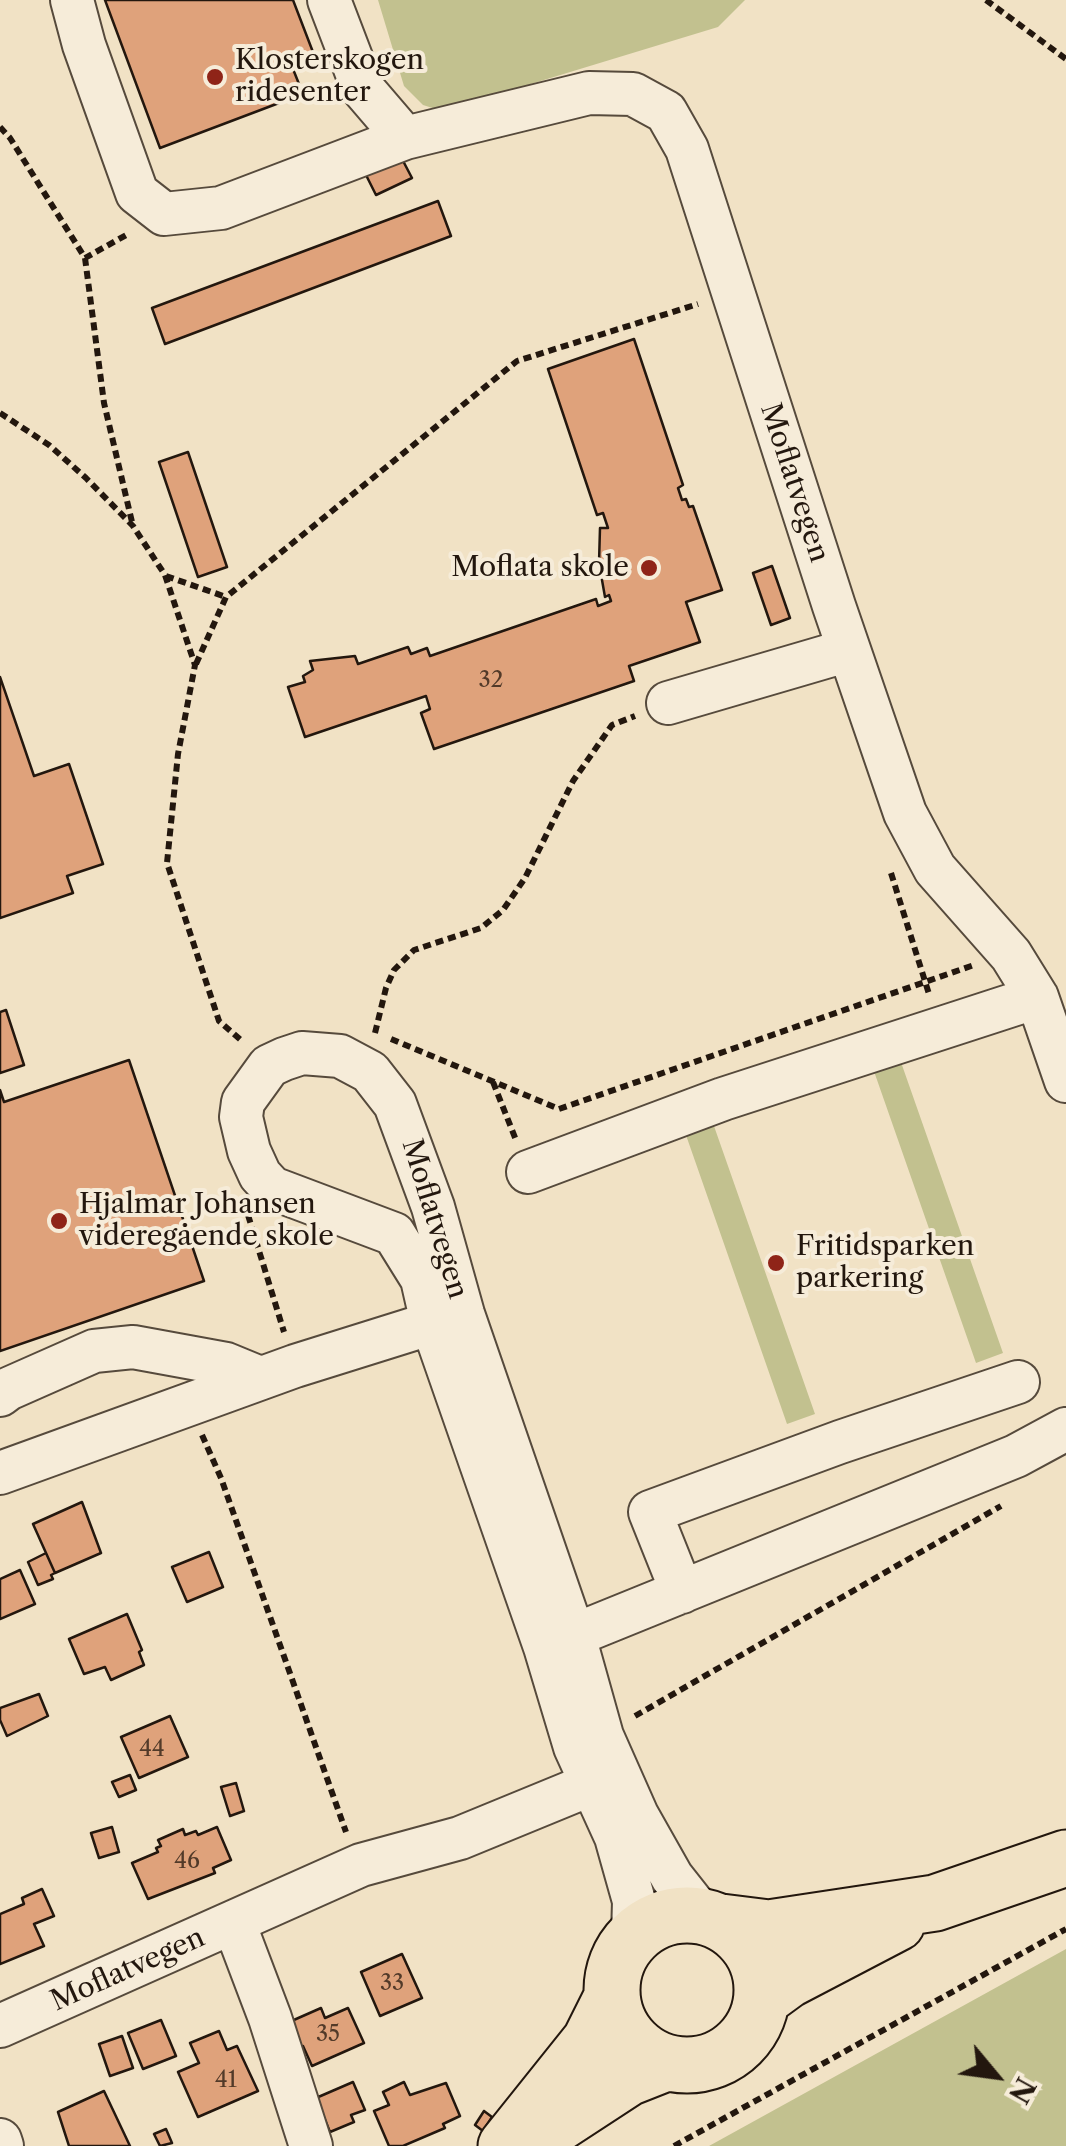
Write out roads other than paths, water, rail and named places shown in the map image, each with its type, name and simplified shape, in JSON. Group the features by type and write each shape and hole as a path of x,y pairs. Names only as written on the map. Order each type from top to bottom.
{"highway":[{"path":"762,1999 788,1980 935,1903 1066,1858"},
{"path":"712,1918 736,1932 758,1962 762,1999 748,2034 720,2058 684,2066 666,2063 646,2054 629,2039 617,2020 611,1999 612,1976 619,1954 633,1936 653,1921 677,1914 712,1918 769,1928 935,1903"},
{"path":"506,2146 590,2041 611,1999"},
{"path":"525,2146 628,2078 666,2063"}],"street":[{"name":"Moflatvegen","path":"72,0 84,46 136,193 164,214 221,208 405,138 588,93 633,94 666,112 687,148 904,813 935,868 1011,955 1036,997 1066,1080"},
{"path":"330,0 363,89 405,138"},
{"path":"668,703 849,650"},
{"path":"528,1172 723,1098 1036,997"},
{"name":"Moflatvegen","path":"448,1318 394,1234 269,1186 249,1152 241,1117 248,1091 269,1066 302,1053 340,1056 365,1047 400,1114 433,1207 448,1318 559,1641 575,1748 603,1765 672,1877 712,1918"},
{"name":"Moflatvegen","path":"0,1473 260,1378 448,1318"},
{"path":"0,1396 94,1350 133,1347 226,1364 260,1378"},
{"path":"682,1592 650,1512 1018,1382"},
{"path":"559,1641 1016,1456 1066,1429"},
{"name":"Moflatvegen","path":"0,2026 361,1865 460,1838 603,1765"},
{"name":"Moflatvegen","path":"603,1765 616,1838 634,1901 633,1936"},
{"path":"234,1923 270,2018 310,2146"}],"place":[{"name":"Klosterskogen ridesenter","path":"215,77"},
{"name":"Moflata skole","path":"649,568"},
{"name":"Hjalmar Johansen videregående skole","path":"59,1221"},
{"name":"Fritidsparken parkering","path":"776,1263"}]}
